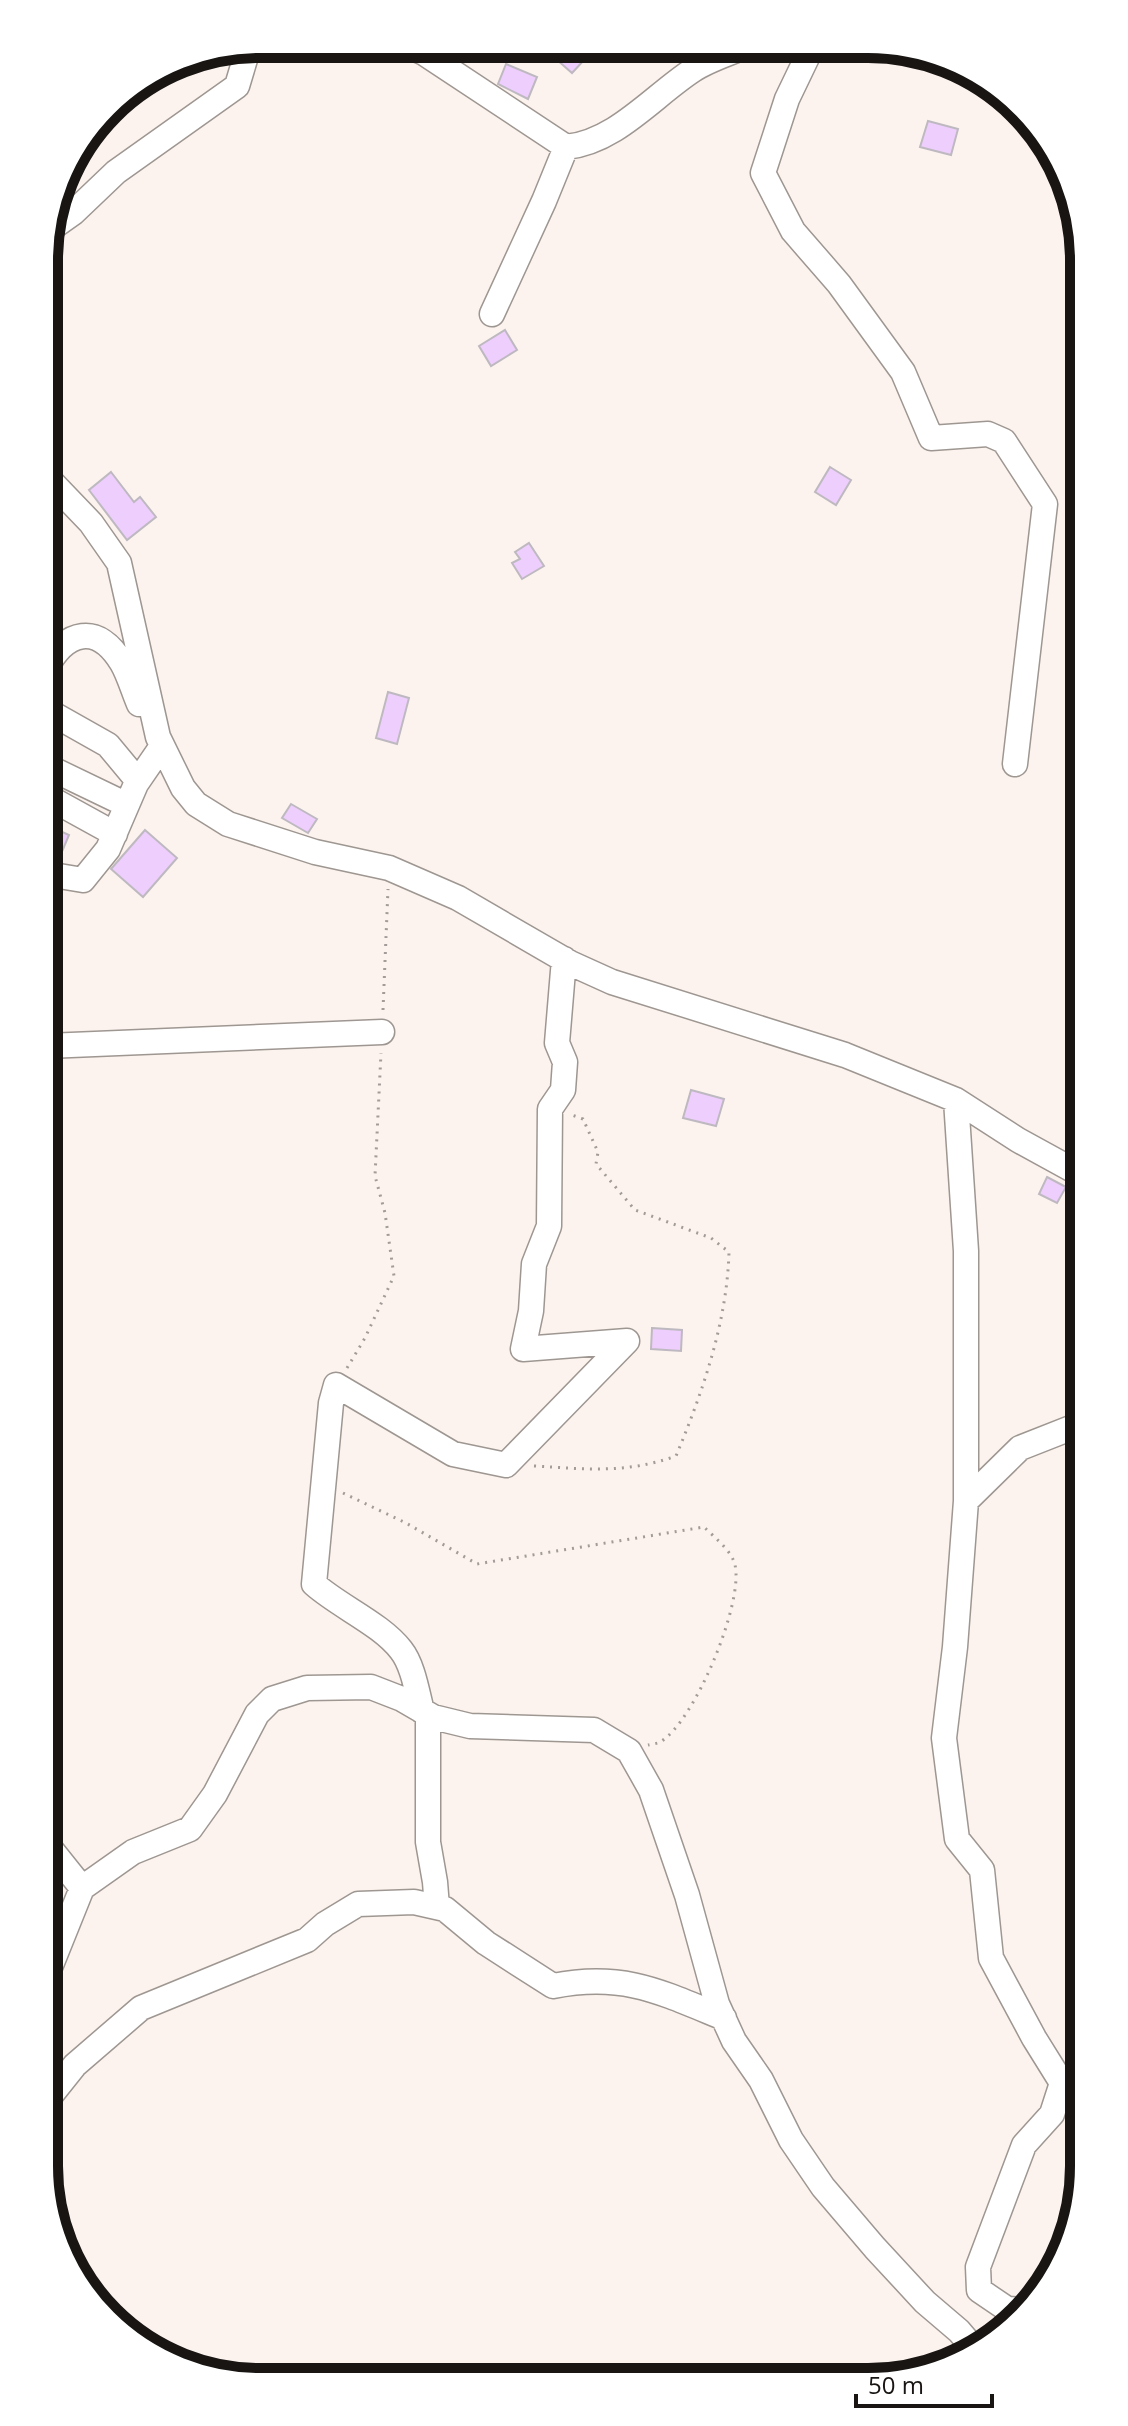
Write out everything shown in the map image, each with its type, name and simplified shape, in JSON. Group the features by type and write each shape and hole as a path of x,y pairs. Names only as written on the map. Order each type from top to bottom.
{"street":[{"path":"63,220 116,172 237,86 245,58"},
{"path":"432,58 566,147 585,145 623,123 696,68 719,58"},
{"path":"807,58 787,99 763,173 793,231 839,284 903,372 931,438 988,434 1004,441 1045,504 1015,764"},
{"path":"492,314 566,147"},
{"path":"58,489 91,523 119,563 160,741 138,781 108,849 83,880 58,876"},
{"path":"58,650 75,636 90,636 103,642 121,662 183,788 196,804 228,824 315,852 389,868 458,898 564,959 612,982 845,1055 956,1100 1070,1169"},
{"path":"58,717 108,745 138,781"},
{"path":"58,772 127,805"},
{"path":"58,803 115,834"},
{"path":"437,1907 428,1842 425,1712 414,1681 402,1651 314,1584 331,1403 336,1385 453,1454 506,1465 627,1341 523,1349 531,1311 534,1264 549,1226 550,1109 563,1090 565,1062 557,1043 564,959"},
{"path":"58,1046 382,1032"},
{"path":"956,1100 966,1251 966,1501 955,1647 944,1738 957,1839 982,1870 991,1958 1062,2083 1052,2114 1024,2145 978,2267 979,2290 1011,2309"},
{"path":"966,1501 1020,1448 1070,1428"},
{"path":"58,1948 82,1888 133,1852 190,1829 215,1794 257,1714 272,1699 307,1688 371,1687 425,1712 470,1726 594,1730 629,1751 651,1790 687,1895 717,2004 734,2041 761,2080 791,2140 823,2187 875,2248 925,2302 968,2341"},
{"path":"58,1858 82,1888"},
{"path":"58,2086 75,2065 141,2008 307,1940 325,1924 358,1904 414,1902 445,1909 486,1943 553,1986 586,1979 625,1982 668,1995 724,2018"}],"path":[{"path":"336,1385 365,1338 394,1276 385,1213 375,1176 389,868"},
{"path":"506,1465 606,1470 648,1466 676,1456 694,1414 728,1285 729,1252 711,1238 635,1210 596,1164 598,1152 583,1119 550,1109"},
{"path":"324,1484 406,1523 477,1564 704,1527 732,1558 736,1567 724,1637 712,1667 683,1717 662,1741 629,1751"}],"building":[{"path":"557,58 586,58 572,73"},
{"path":"506,64 537,77 528,99 498,84"},
{"path":"928,121 958,129 951,155 920,147"},
{"path":"505,330 517,350 491,366 479,346"},
{"path":"830,467 851,480 836,505 815,492"},
{"path":"111,472 134,502 140,497 156,517 127,540 89,490"},
{"path":"529,543 544,566 522,579 512,563 520,559 515,552"},
{"path":"388,692 409,698 397,744 376,738"},
{"path":"291,804 317,819 308,833 282,818"},
{"path":"58,830 69,835 58,861"},
{"path":"145,830 177,858 143,897 111,869"},
{"path":"691,1090 724,1099 716,1126 683,1118"},
{"path":"1047,1177 1066,1187 1057,1203 1039,1194"},
{"path":"652,1328 682,1330 681,1351 651,1349"}]}
